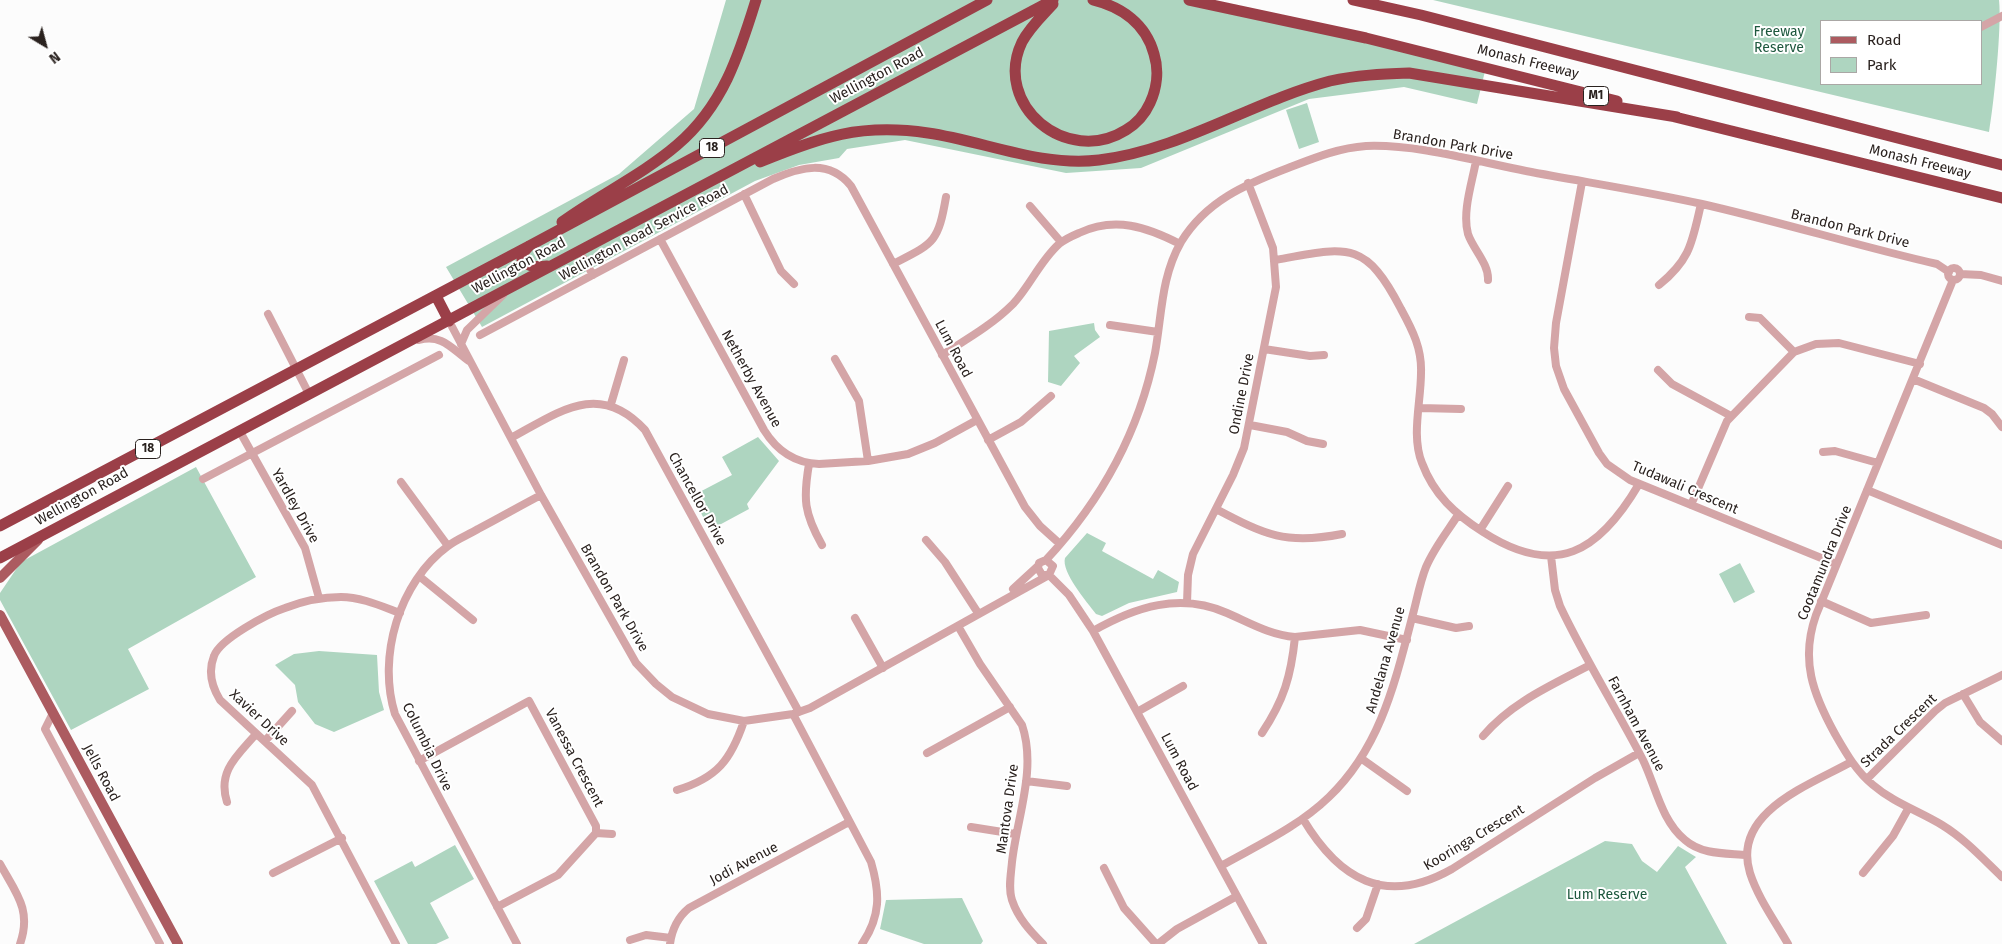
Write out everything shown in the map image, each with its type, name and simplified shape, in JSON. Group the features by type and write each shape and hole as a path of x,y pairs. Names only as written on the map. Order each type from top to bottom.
{"highway":[{"path":"552,265 536,267 525,263 522,260 523,254 529,246 588,203 677,146 696,126 725,86 737,60 756,0"},
{"name":"Wellington Road","path":"0,526 436,296 987,0"},
{"path":"1050,4 1032,26 1020,48 1016,77 1020,94 1028,111 1047,129 1074,141 1092,142 1120,134 1135,124 1145,113 1152,100 1157,73 1151,43 1141,27 1121,10 1093,0"},
{"name":"Monash Freeway","path":"1189,0 1366,38 2002,198"},
{"name":"Monash Freeway","path":"1352,0 1421,15 2002,165"},
{"path":"1367,0 1421,15"},
{"name":"Wellington Road","path":"0,558 673,201 1050,4"},
{"path":"673,201 802,145 831,135 863,130 906,130 930,133 1032,156 1067,160 1098,160 1160,146 1293,93 1330,81 1367,74 1409,73 1677,117"},
{"path":"436,296 449,321"}],"main road":[{"path":"0,578 42,536"},
{"name":"Jells Road","path":"0,615 178,944"}],"street":[{"path":"1982,26 2002,16"},
{"name":"Brandon Park Drive","path":"449,321 541,494 636,663 656,684 672,697 708,714 744,721 796,713 822,702 1048,575 1050,564 1060,544 1098,494 1128,439 1148,383 1158,332 1164,283 1180,244 1206,211 1226,196 1248,184 1325,154 1357,147 1398,147 1476,161 1701,204 1937,264 1949,272"},
{"path":"1476,161 1467,226 1471,242 1487,272 1488,280"},
{"name":"Wellington Road Service Road","path":"480,335 744,194 795,170 824,167"},
{"name":"Lum Road","path":"824,167 839,174 851,186 1029,513 1060,544"},
{"name":"Tudawali Crescent","path":"1582,182 1556,324 1554,348 1556,366 1564,389 1602,458 1618,473 1639,484 1836,564"},
{"name":"Ondine Drive","path":"1187,603 1191,560 1239,462 1250,425 1276,287 1276,260 1271,240 1248,184"},
{"path":"744,194 781,271 794,284"},
{"path":"893,264 923,249 934,240 941,223 946,197"},
{"path":"1659,285 1674,273 1686,258 1701,204"},
{"path":"1030,206 1061,242"},
{"path":"942,355 982,330 1007,310 1029,286 1044,262 1061,242 1093,227 1121,224 1152,230 1180,244"},
{"name":"Netherby Avenue","path":"660,239 770,439 789,457 809,464 868,461 899,456 922,449 977,420"},
{"path":"580,251 593,275"},
{"path":"1276,260 1328,251 1339,251 1355,255 1373,265 1389,286 1416,339 1421,364 1417,443 1420,459 1440,497 1458,515 1480,530 1517,551 1551,556 1580,548 1602,535 1622,512 1639,484"},
{"path":"1960,274 1959,278 1953,280 1949,276 1949,272 1955,268 1960,274 1981,275 2002,281"},
{"name":"Cootamundra Drive","path":"1953,280 1821,601 1812,627 1809,653 1810,672 1817,700 1851,762 1888,797 1953,832 2002,877"},
{"path":"461,344 467,330 510,288"},
{"path":"268,314 309,394"},
{"path":"1749,317 1760,318 1794,352"},
{"path":"1110,325 1158,332"},
{"path":"408,342 432,337 444,342 470,363"},
{"path":"1691,505 1731,416 1794,352 1816,344 1839,342 1920,364"},
{"path":"1264,349 1310,356 1324,355"},
{"path":"203,478 439,355"},
{"path":"835,359 859,401 868,461"},
{"path":"511,438 562,410 574,406 611,404 624,360"},
{"path":"1658,370 1672,384 1731,416"},
{"path":"1913,379 1984,408 1992,414 2002,427"},
{"path":"988,440 1021,422 1052,396"},
{"name":"Chancellor Drive","path":"611,404 636,420 646,430 796,713 849,822 871,862 878,886 877,913 870,932 862,944"},
{"path":"1420,408 1460,409"},
{"path":"1250,425 1288,432 1312,443 1323,444"},
{"name":"Yardley Drive","path":"239,430 304,548 319,598"},
{"path":"1823,452 1835,451 1878,463"},
{"path":"809,464 805,493 806,511 822,545"},
{"path":"401,482 448,546"},
{"path":"1480,530 1508,486"},
{"path":"1867,490 2002,545"},
{"name":"Columbia Drive","path":"517,944 394,714 390,699 388,668 389,650 400,613 419,576 448,546 541,494"},
{"path":"1216,509 1258,530 1280,537 1307,539 1342,534"},
{"name":"Andelana Avenue","path":"1221,866 1303,819 1336,791 1362,759 1378,731 1387,707 1427,566 1458,515"},
{"path":"926,540 945,562 978,614"},
{"name":"Farnham Avenue","path":"1551,556 1557,601 1639,753 1668,819 1684,840 1709,852 1747,855"},
{"name":"Brandon Park Drive","path":"994,604 1022,582 1038,566 1050,564"},
{"name":"Lum Road","path":"1050,564 1093,631 1264,944"},
{"path":"1038,566 1040,573 1048,575"},
{"name":"Lum Road","path":"1048,575 1069,595"},
{"path":"419,576 473,620"},
{"name":"Xavier Drive","path":"396,944 342,838 312,785 220,700 214,691 211,677 214,655 222,645 234,635 284,608 319,598 359,599 400,613"},
{"path":"1821,601 1871,623 1926,615"},
{"path":"1093,631 1135,610 1161,604 1187,603 1207,606 1261,630 1295,637 1360,630 1406,640"},
{"path":"855,618 883,668"},
{"path":"1412,618 1456,628 1469,626"},
{"name":"Mantova Drive","path":"958,626 980,664 1022,725 1025,736 1028,757 1026,781 1015,834 1010,882 1011,898 1023,922 1043,944"},
{"path":"1262,733 1285,692 1291,673 1295,637"},
{"path":"1483,736 1515,705 1590,665"},
{"name":"Strada Crescent","path":"1867,779 1935,711 1963,694 2002,675"},
{"path":"1137,712 1183,686"},
{"path":"1963,694 1980,722 2002,741"},
{"name":"Vanessa Crescent","path":"419,761 530,701 596,826 596,833"},
{"path":"927,753 1010,707"},
{"path":"265,741 292,712"},
{"path":"53,714 45,729 160,944"},
{"path":"677,790 699,784 721,768 733,750 744,721"},
{"path":"227,802 223,790 227,771 256,734"},
{"name":"Kooringa Crescent","path":"1303,819 1314,838 1332,860 1353,875 1378,884 1395,887 1413,885 1437,877 1639,753"},
{"path":"1362,759 1407,791"},
{"path":"1788,944 1754,883 1747,855 1752,832 1768,809 1851,762"},
{"path":"1026,781 1067,786"},
{"path":"1863,872 1894,834 1908,808"},
{"name":"Jodi Avenue","path":"671,941 675,924 689,908 849,822"},
{"path":"971,827 1015,834"},
{"path":"497,907 558,875 596,833 612,834"},
{"path":"273,873 342,838"},
{"path":"0,864 23,906 25,930 20,944"},
{"path":"1104,868 1124,908 1157,944 1177,929 1237,896"},
{"path":"1357,928 1366,919 1378,884"},
{"path":"630,940 646,935 671,941"}],"green space":[{"path":"726,0 1189,0 1486,67 1477,104 1404,87 1309,99 1141,168 1066,173 905,140 847,149 839,158 799,165 755,181 482,327 446,267 619,174 694,109"},
{"name":"Freeway Reserve","path":"1433,0 1999,0 2000,12 1995,84 1989,132"},
{"path":"1307,103 1319,142 1299,149 1286,110"},
{"path":"1094,323 1095,330 1100,337 1074,356 1080,363 1061,386 1048,382 1049,331"},
{"path":"758,437 779,461 747,504 749,509 710,530 692,496 732,475 722,457"},
{"path":"196,467 256,577 128,649 149,689 71,730 0,600 0,593 21,562"},
{"path":"1087,533 1106,543 1102,551 1153,579 1158,570 1179,582 1177,592 1129,603 1102,616 1096,614 1071,579 1065,564 1065,558"},
{"path":"1740,563 1755,592 1734,603 1719,574"},
{"path":"319,651 377,655 379,692 384,710 334,732 315,724 298,702 295,685 275,665 294,654"},
{"name":"Lum Reserve","path":"1605,841 1632,844 1642,861 1657,872 1678,846 1696,857 1685,867 1727,944 1414,944"},
{"path":"455,845 474,879 430,903 449,938 436,944 408,944 374,881 412,861 415,867"},
{"path":"962,898 983,941 981,944 924,944 880,929 886,900"}]}
